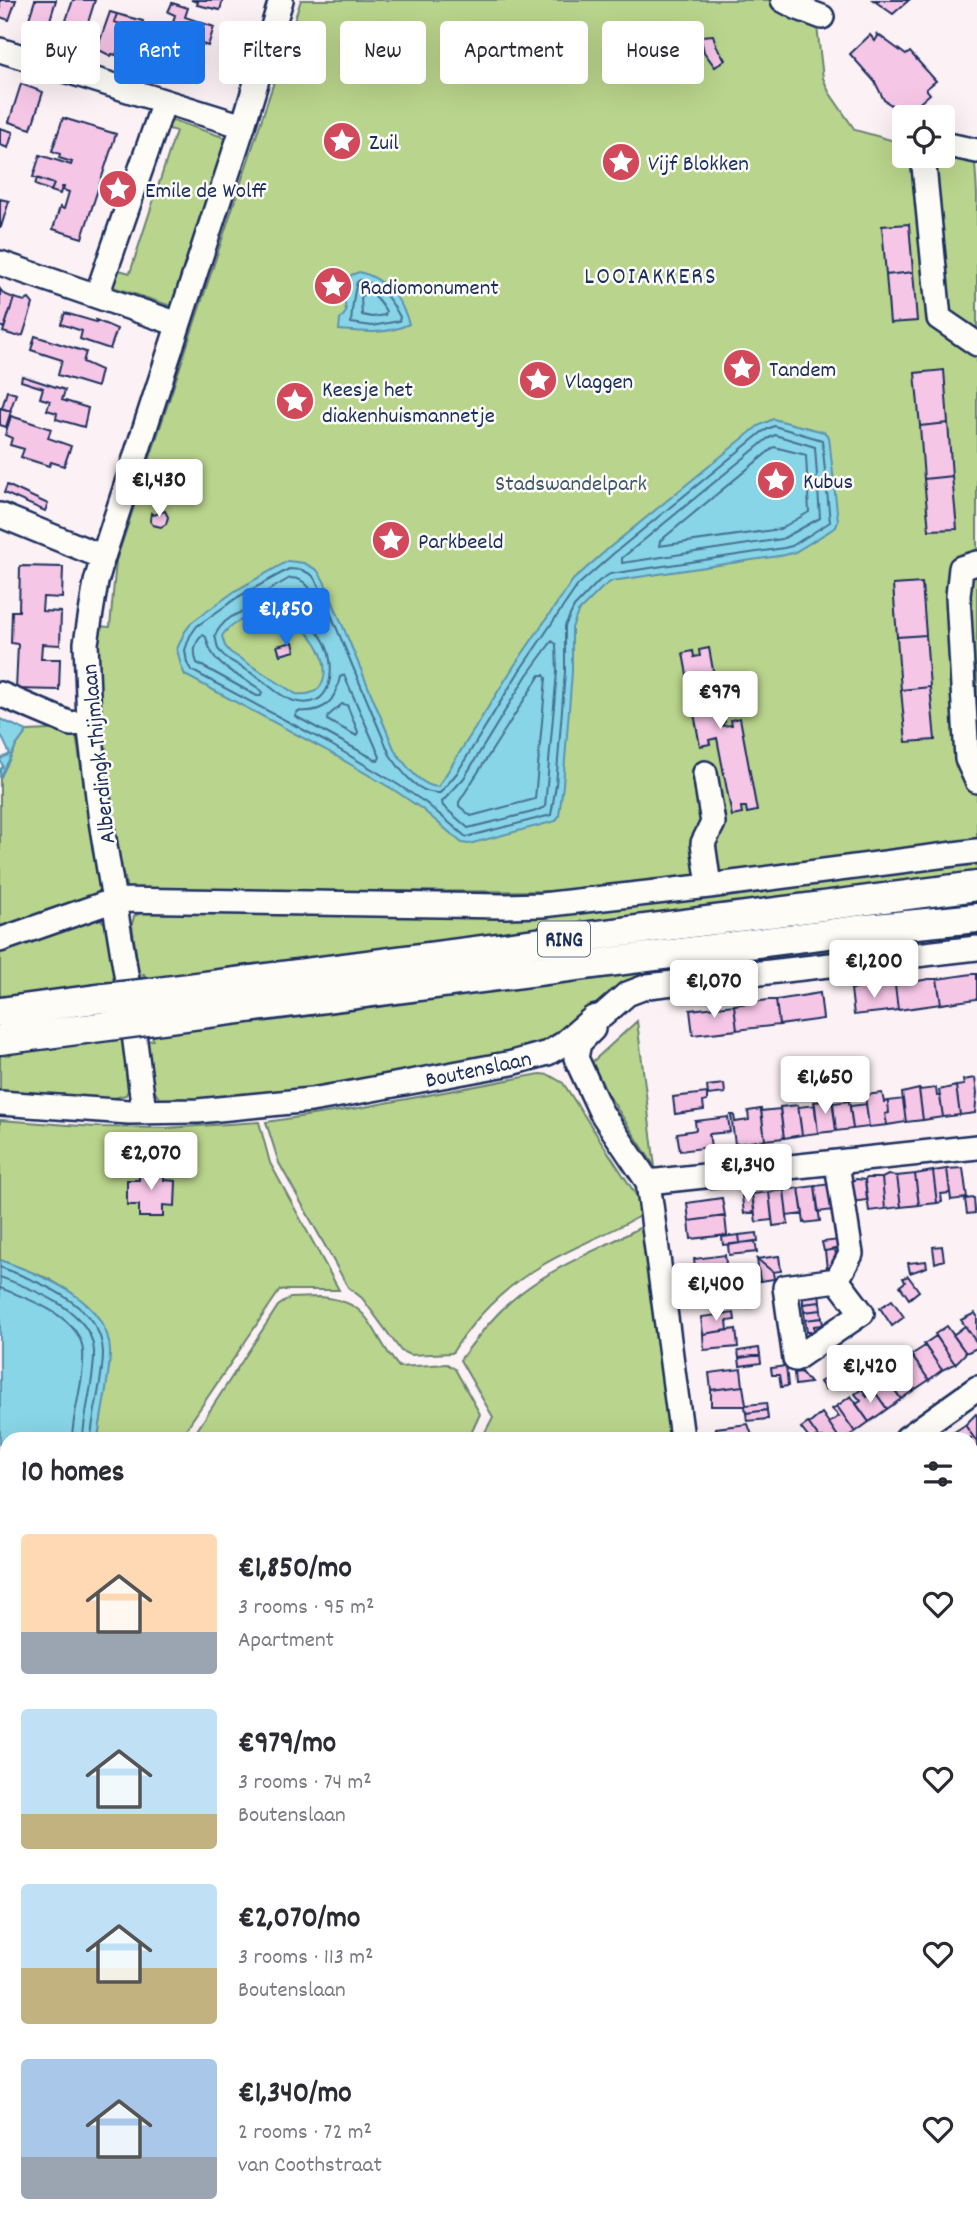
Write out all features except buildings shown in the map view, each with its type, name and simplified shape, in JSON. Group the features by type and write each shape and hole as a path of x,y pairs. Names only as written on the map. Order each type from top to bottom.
{"main road":[{"name":"RING","path":"0,1040 108,1026 152,1006 977,886"},
{"name":"RING","path":"0,1012 104,998 152,1006 977,918"}],"street":[{"name":"Alberdingk Thijmlaan","path":"144,1111 116,900 101,821 89,722 86,643 103,557 243,126 281,0"},
{"path":"783,0 798,9 822,17"},
{"path":"0,50 243,126"},
{"path":"97,295 164,102"},
{"path":"955,146 977,151"},
{"path":"924,168 939,318 977,344"},
{"path":"0,263 178,324"},
{"path":"0,515 103,557"},
{"path":"977,563 961,569 958,596 967,760 977,781"},
{"path":"0,694 71,724 89,722"},
{"path":"705,774 713,823 704,842 709,886"},
{"path":"0,940 116,900 542,905 977,851"},
{"name":"Boutenslaan","path":"0,1103 144,1111 229,1109 311,1100 512,1063 548,1053 563,1044 593,1018 602,1016 627,994 649,986 977,948"},
{"path":"602,1016 598,1024 579,1043 576,1051 578,1065 601,1112 648,1182 681,1432"},
{"path":"648,1182 977,1147"},
{"path":"837,1164 851,1254 837,1280"},
{"path":"915,1432 977,1388"}],"green space":[{"name":"Stadswandelpark","path":"301,0 814,0 823,78 829,92 855,130 892,140 892,168 955,168 955,158 975,163 977,850 594,891 127,892 125,878 118,879 96,720 97,626 110,627 116,561 273,84 326,84 326,21 294,21"},
{"path":"169,119 226,138 171,306 113,287 119,270 130,273 176,131 166,128"},
{"path":"75,729 101,893 0,928 0,778 27,731"},
{"path":"977,864 977,878 0,1003 0,946 93,914 95,919 100,919 108,926 115,981 145,977 144,974 139,975 132,925 134,916 143,912 143,906 646,899 648,905"},
{"path":"856,938 913,944 831,950 639,979 542,1050 271,1099 164,1101 154,1091 150,1075 147,1041 153,1040 152,1034 122,1037 128,1090 126,1095 114,1098 114,1103 0,1095 0,1047"},
{"path":"637,1021 655,1167 589,1065"},
{"path":"540,1074 549,1075 563,1083 640,1201 643,1214 528,1274 480,1316 452,1353 410,1355 401,1351 362,1298 348,1287 279,1163 266,1122 359,1108"},
{"path":"0,1120 95,1127 167,1128 259,1122 270,1163 339,1290 280,1290 184,1432 99,1432 110,1352 101,1322 67,1290 49,1279 0,1260"},
{"path":"645,1225 671,1432 485,1432 493,1417 460,1360 504,1307 536,1282"},
{"path":"319,1297 337,1300 360,1311 399,1367 447,1364 455,1369 480,1414 472,1432 196,1432 278,1306 290,1298"}],"water":[{"path":"359,272 377,279 391,291 402,306 409,324 383,331 339,330 340,320 346,312 344,296 351,275"},
{"path":"773,419 824,432 829,437 838,521 836,527 795,552 785,555 612,581 578,612 572,628 572,672 563,785 556,821 469,844 462,843 422,809 394,790 326,750 185,675 181,666 177,649 192,622 235,591 288,561 304,563 317,570 324,581 395,751 419,779 438,787 514,666 573,580 758,426","holes":["254,615 282,619 294,624 314,640 325,672 318,689 309,694 296,694 230,652 222,636 228,628"]},
{"path":"0,719 27,731 0,778 0,769 3,767 0,759 10,754 0,733"},
{"path":"0,1260 53,1282 86,1304 107,1333 110,1352 99,1432 0,1432"}],"place":[{"name":"Zuil","path":"342,141"},
{"name":"Vijf Blokken","path":"621,162"},
{"name":"Emile de Wolff","path":"118,189"},
{"name":"Radiomonument","path":"333,286"},
{"name":"Tandem","path":"742,368"},
{"name":"Vlaggen","path":"538,380"},
{"name":"Keesje het diakenhuismannetje","path":"295,401"},
{"name":"Kubus","path":"776,480"},
{"name":"Parkbeeld","path":"391,540"}],"district":[{"name":"LOOIAKKERS","path":"651,275"}]}
